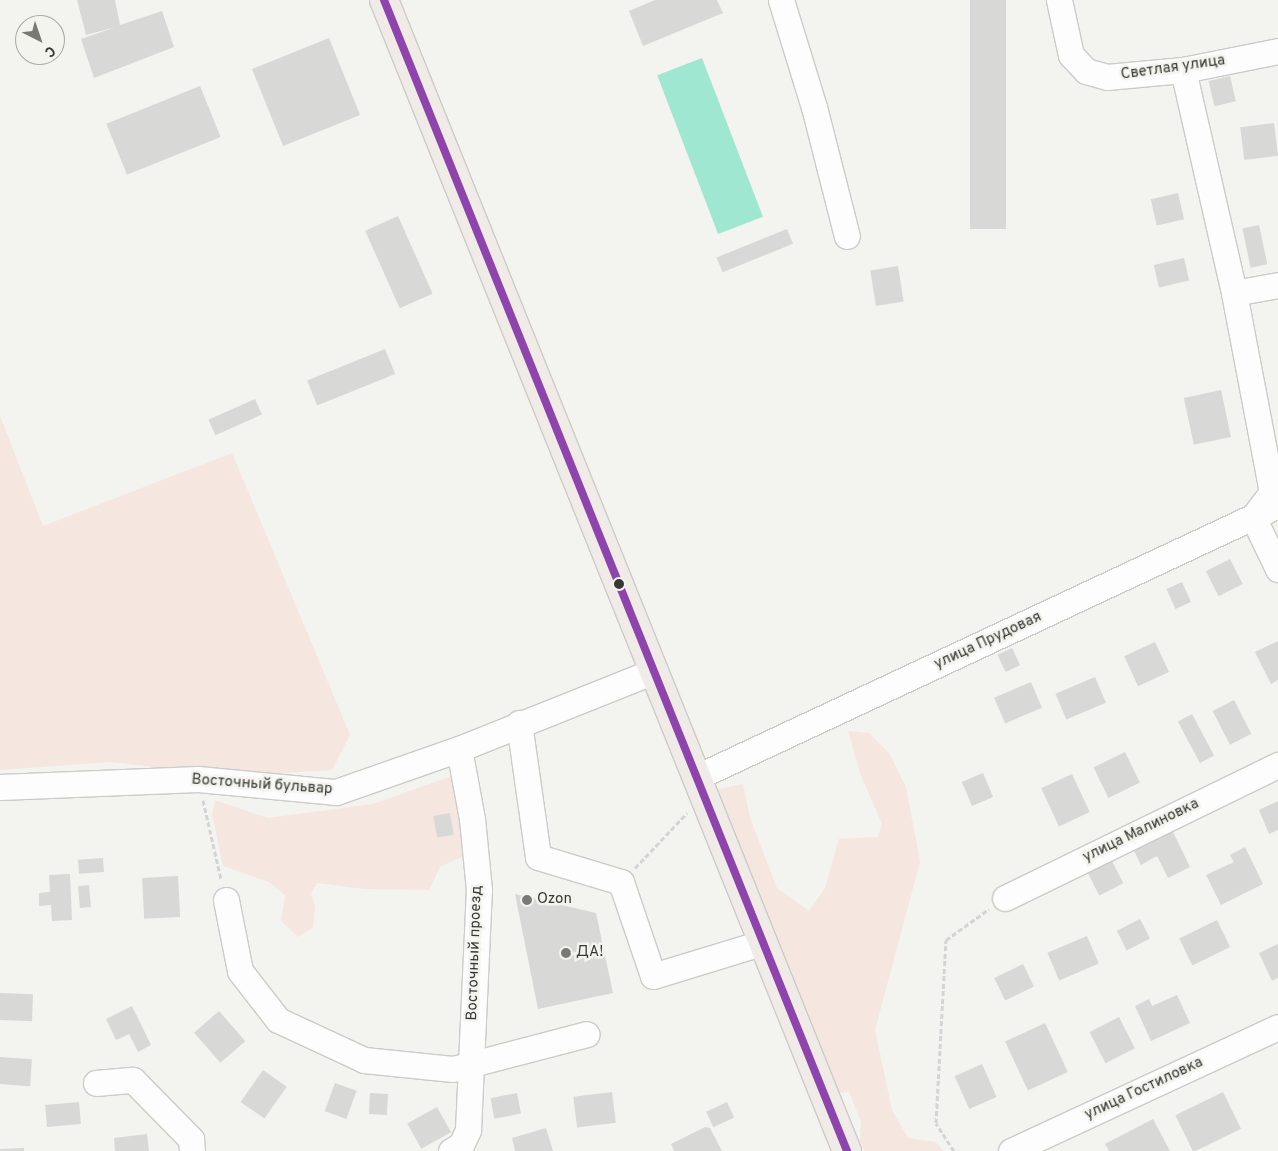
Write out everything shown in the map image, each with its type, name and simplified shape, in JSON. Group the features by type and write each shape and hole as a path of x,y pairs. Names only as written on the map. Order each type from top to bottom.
{"main road":[{"path":"384,0 652,672 699,776 847,1151"}],"street":[{"path":"781,0 814,107 847,236"},
{"name":"Светлая улица","path":"1060,0 1071,54 1086,71 1107,77 1183,70 1278,52"},
{"path":"1183,70 1234,294 1272,492 1253,517 1278,569"},
{"path":"1234,294 1278,285"},
{"name":"улица Прудовая","path":"699,776 1278,505"},
{"name":"Восточный бульвар","path":"0,788 198,779 336,792 459,749 519,723 652,672"},
{"path":"519,723 538,856 621,882 653,976 764,942"},
{"name":"Восточный проезд","path":"450,1151 461,1145 468,1130 479,890 472,819 459,749"},
{"name":"улица Малиновка","path":"1005,898 1278,765"},
{"path":"226,900 240,971 278,1020 364,1060 453,1069 587,1034"},
{"name":"улица Гостиловка","path":"1011,1151 1278,1027"},
{"path":"96,1083 133,1080 191,1139 192,1151"}],"path":[{"path":"198,779 226,900"},
{"path":"621,882 689,810"},
{"path":"954,1151 936,1122 946,940 1005,898"}],"shaded area":[{"path":"702,58 763,217 718,234 657,75"},
{"path":"0,416 43,526 232,453 350,735 332,770 232,776 110,762 0,770"},
{"path":"848,731 869,733 889,753 906,787 920,862 875,1030 892,1110 908,1138 936,1142 943,1151 864,1151 860,1141 861,1122 849,1092 837,1093 724,814 718,789 743,784 750,818 777,888 809,911 825,888 839,839 878,837 882,824 861,776"},
{"path":"452,776 468,854 440,867 429,890 364,889 317,883 311,894 315,905 313,927 298,937 281,921 285,895 269,882 223,866 212,814 215,800 268,818 373,804"}],"building":[{"path":"77,0 115,0 120,25 162,11 174,47 94,78 81,39 116,27 86,35"},
{"path":"655,0 717,0 723,13 643,46 629,11"},
{"path":"970,0 1006,0 1006,229 970,229"},
{"path":"329,38 360,115 283,146 252,69"},
{"path":"1230,76 1236,101 1214,106 1209,81"},
{"path":"200,86 221,137 127,175 106,124"},
{"path":"1274,123 1278,156 1244,160 1240,127"},
{"path":"1178,193 1184,219 1157,226 1151,199"},
{"path":"398,216 433,294 400,308 365,231"},
{"path":"1259,225 1267,264 1251,268 1242,229"},
{"path":"787,229 793,244 723,272 717,257"},
{"path":"1184,258 1189,280 1159,287 1154,265"},
{"path":"898,266 904,302 876,306 870,270"},
{"path":"385,349 395,374 317,406 307,380"},
{"path":"1221,390 1231,437 1194,445 1184,398"},
{"path":"255,399 262,415 215,435 208,420"},
{"path":"1230,559 1243,584 1219,596 1206,571"},
{"path":"1182,582 1191,602 1175,609 1166,589"},
{"path":"1278,641 1278,680 1271,684 1255,652"},
{"path":"1155,642 1169,672 1138,686 1124,656"},
{"path":"1012,648 1020,665 1006,672 997,655"},
{"path":"1095,677 1106,703 1066,720 1055,694"},
{"path":"1031,682 1042,708 1005,723 994,698"},
{"path":"1234,700 1251,734 1230,745 1213,711"},
{"path":"1192,714 1214,755 1200,763 1178,722"},
{"path":"1125,752 1140,783 1108,798 1094,767"},
{"path":"983,773 993,797 972,806 962,782"},
{"path":"1072,774 1090,812 1059,826 1041,788"},
{"path":"1278,801 1278,830 1269,834 1259,810"},
{"path":"450,813 454,835 437,838 433,816"},
{"path":"1172,830 1190,867 1168,878 1157,856 1141,865 1133,849"},
{"path":"1245,847 1263,884 1221,905 1206,875 1234,862 1230,855"},
{"path":"103,858 104,872 79,874 78,860"},
{"path":"1112,861 1123,883 1099,896 1088,873"},
{"path":"70,874 72,920 52,921 51,905 39,906 39,893 50,892 49,875"},
{"path":"178,876 180,917 144,919 142,878"},
{"path":"89,885 91,907 80,908 78,886"},
{"name":"ДА!","path":"515,894 596,913 613,993 538,1009"},
{"path":"1140,919 1150,939 1127,950 1117,931"},
{"path":"1217,920 1230,947 1192,965 1179,938"},
{"path":"1087,936 1099,964 1059,980 1047,953"},
{"path":"1278,944 1278,978 1272,981 1259,953"},
{"path":"1023,964 1034,986 1005,1000 994,978"},
{"path":"0,993 33,994 32,1021 0,1020"},
{"path":"1177,995 1190,1023 1151,1041 1135,1006 1149,999 1152,1006"},
{"path":"132,1006 151,1045 138,1052 129,1034 116,1040 106,1019"},
{"path":"219,1011 245,1041 220,1063 194,1033"},
{"path":"1119,1017 1135,1048 1105,1063 1090,1032"},
{"path":"1045,1023 1068,1072 1028,1091 1005,1042"},
{"path":"0,1057 32,1059 30,1086 0,1084"},
{"path":"982,1064 997,1097 969,1109 955,1076"},
{"path":"263,1070 287,1087 264,1119 241,1102"},
{"path":"335,1083 357,1091 346,1119 325,1111"},
{"path":"612,1092 616,1123 577,1128 573,1097"},
{"path":"1223,1092 1241,1129 1193,1151 1175,1115"},
{"path":"370,1093 388,1094 387,1115 369,1114"},
{"path":"517,1093 521,1114 495,1119 490,1098"},
{"path":"79,1102 81,1124 47,1127 45,1105"},
{"path":"727,1102 734,1117 713,1127 706,1112"},
{"path":"437,1107 451,1132 421,1149 407,1123"},
{"path":"1153,1119 1170,1151 1109,1151 1105,1144"},
{"path":"705,1127 710,1128 722,1151 674,1151 671,1144"},
{"path":"546,1128 553,1151 515,1151 512,1138"},
{"path":"147,1134 149,1151 115,1151 114,1138"},
{"path":"24,1148 24,1151 0,1151 0,1149"}],"transit line":[{"path":"384,0 847,1151"}],"place":[{"name":"Ozon","path":"527,900"},
{"name":"ДА!","path":"566,953"}]}
